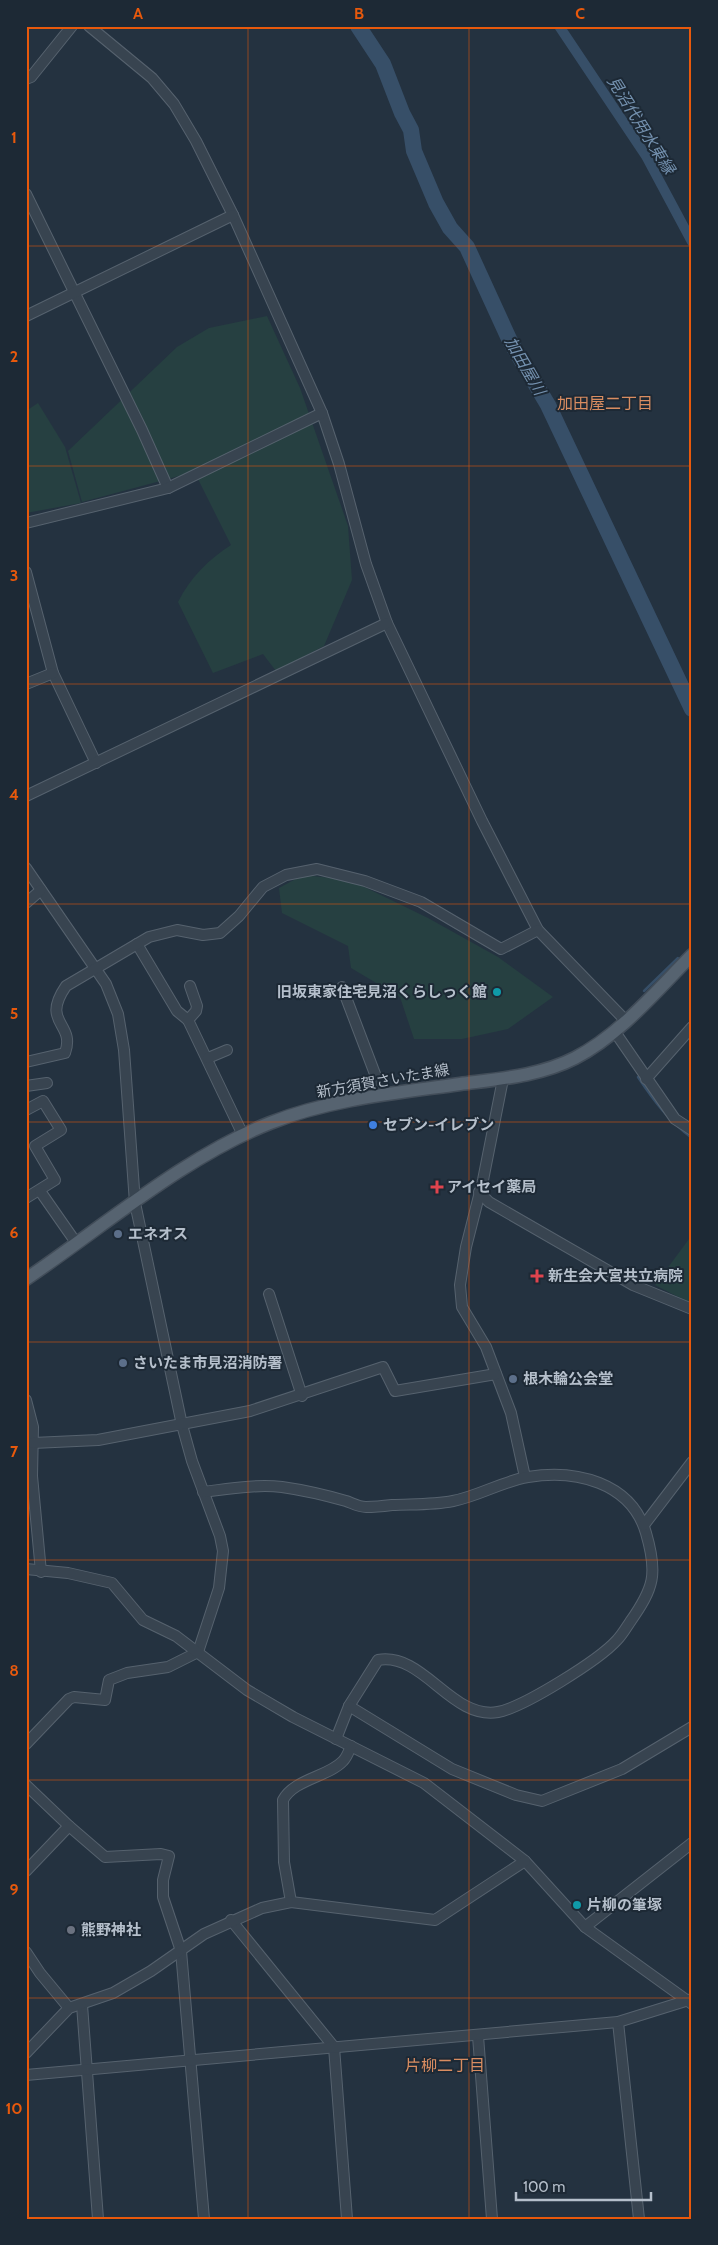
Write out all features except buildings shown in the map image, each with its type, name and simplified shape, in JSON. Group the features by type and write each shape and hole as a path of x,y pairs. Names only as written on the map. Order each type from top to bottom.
{"main road":[{"name":"新方須賀さいたま線","path":"26,1279 195,1162 243,1135 297,1114 350,1100 503,1079 552,1068 574,1058 615,1032 692,956"}],"street":[{"path":"26,79 31,77 72,26"},
{"path":"88,26 152,78 174,104 234,215 322,412 339,464 366,564 387,623 538,930 626,1021"},
{"path":"26,194 142,430 168,488"},
{"path":"26,316 234,215"},
{"path":"26,523 168,488 322,412"},
{"path":"26,572 53,673 96,763"},
{"path":"26,796 387,623"},
{"path":"26,684 53,673"},
{"path":"26,868 96,969 113,1000 121,1030 135,1202 182,1425 203,1492 220,1536 223,1560 219,1588 198,1652 168,1667 127,1673 109,1680 105,1700 74,1697 69,1699 26,1744"},
{"path":"26,1062 49,1059 64,1053 68,1044 64,1029 55,1013 57,999 66,986 137,944 156,935 177,930 203,935 220,934 239,916 263,887 286,876 317,869 365,881 421,902 501,949 538,930"},
{"path":"26,903 41,890"},
{"path":"137,944 177,1012 188,1020 208,1058 243,1135"},
{"path":"188,1020 196,1011 197,1006 190,986"},
{"path":"342,987 383,1095"},
{"path":"646,1079 692,1027"},
{"path":"615,1032 675,1119 692,1130"},
{"path":"208,1058 228,1050"},
{"path":"503,1079 466,1247 460,1285 461,1298 467,1317 486,1347 516,1430 525,1478"},
{"path":"26,1086 47,1084"},
{"path":"26,1110 43,1101 61,1130 35,1146 55,1180 26,1198"},
{"path":"40,1191 77,1244"},
{"path":"479,1192 489,1202 633,1285 692,1309"},
{"path":"269,1294 302,1396"},
{"path":"33,1443 98,1440 250,1411 302,1396 383,1367 395,1391 496,1374"},
{"path":"26,1400 33,1427 32,1476 41,1572"},
{"path":"644,1525 692,1462"},
{"path":"203,1492 279,1487 347,1501 364,1507 428,1505 456,1500 525,1478 566,1475 601,1482 624,1497 644,1525 653,1559 652,1585 646,1600 617,1640 584,1667 528,1699 499,1712 463,1706 424,1675 389,1658 378,1660 349,1706 336,1739"},
{"path":"26,1569 68,1574 112,1583 143,1620 176,1636 247,1690 336,1739 424,1783 525,1861 585,1927 690,2001"},
{"path":"349,1706 452,1769 542,1802 622,1769 692,1726"},
{"path":"291,1902 284,1862 283,1800 286,1795 301,1784 343,1761 351,1746"},
{"path":"26,1785 69,1826 106,1857 161,1854 169,1856 163,1880 163,1897 181,1951 204,2219"},
{"path":"26,1871 69,1826"},
{"path":"585,1927 692,1843"},
{"path":"26,2053 69,2008 113,1993 181,1951 204,1934 231,1920 262,1908 291,1902 435,1920 525,1861"},
{"path":"231,1920 334,2047 347,2219"},
{"path":"26,1952 40,1973 69,2008"},
{"path":"26,2074 478,2036 618,2022 690,2001"},
{"path":"82,2005 98,2219"},
{"path":"618,2022 639,2219"},
{"path":"478,2036 492,2219"}],"green space":[{"path":"267,316 300,388 348,526 352,580 324,646 276,671 263,654 213,673 178,602 188,585 201,570 215,556 231,545 198,479 179,476 82,502 68,451 177,347 209,328"},
{"path":"38,403 65,447 81,503 26,513 26,411"},
{"path":"303,875 350,880 428,918 498,957 553,997 508,1029 462,1039 414,1039 400,997 351,968 348,946 282,913 279,888"},
{"path":"692,1235 692,1304 655,1285"}],"waterway":[{"name":"加田屋川","path":"358,26 383,64 402,113 411,130 414,151 436,203 450,228 467,247 510,341 548,405 692,709"},
{"name":"見沼代用水東縁","path":"559,26 646,156 692,242"},
{"name":"見沼代用水東縁","path":"644,991 678,958"},
{"name":"見沼代用水東縁","path":"638,1077 662,1110 692,1138"}],"place":[{"name":"旧坂東家住宅見沼くらしっく館","path":"497,992"},
{"name":"セブン-イレブン","path":"373,1125"},
{"name":"アイセイ薬局","path":"437,1187"},
{"name":"エネオス","path":"118,1234"},
{"name":"新生会大宮共立病院","path":"537,1276"},
{"name":"さいたま市見沼消防署","path":"123,1363"},
{"name":"根木輪公会堂","path":"513,1379"},
{"name":"片柳の筆塚","path":"577,1905"},
{"name":"熊野神社","path":"71,1930"}],"district":[{"name":"加田屋二丁目","path":"605,403"},
{"name":"片柳二丁目","path":"445,2065"}]}
